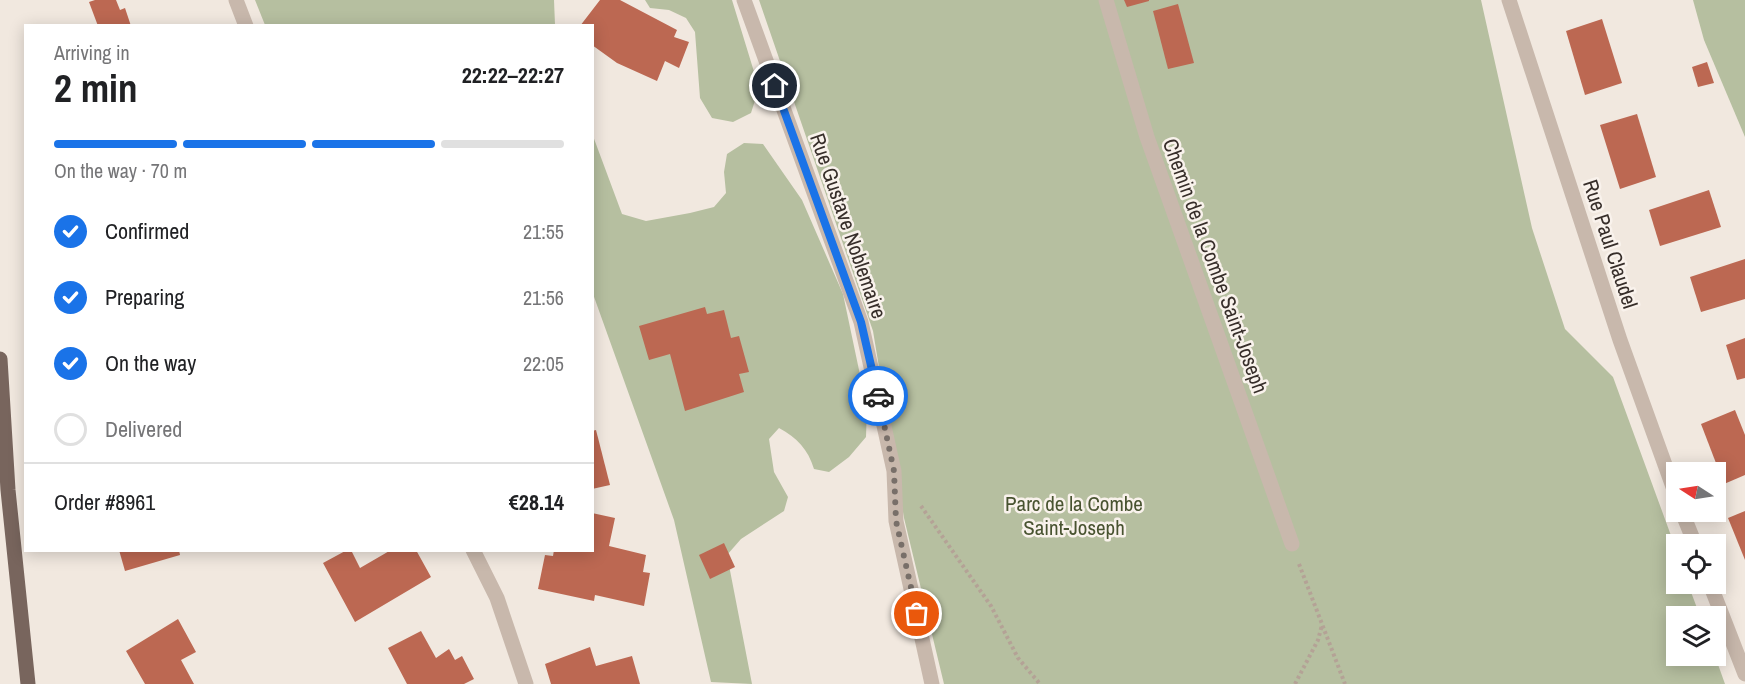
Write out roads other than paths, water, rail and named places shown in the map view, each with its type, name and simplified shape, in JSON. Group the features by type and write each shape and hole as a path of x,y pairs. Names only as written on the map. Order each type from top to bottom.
{"main road":[{"path":"0,359 8,490 28,684"}],"street":[{"path":"236,0 245,24"},
{"name":"Rue Gustave Noblemaire","path":"744,0 861,322 894,471 896,521 933,684"},
{"name":"Chemin de la Combe Saint-Joseph","path":"1106,0 1147,137 1292,544"},
{"name":"Rue Paul Claudel","path":"1509,0 1620,340 1666,468"},
{"path":"474,552 497,598 526,684"},
{"path":"1714,594 1745,674"}],"park label":[{"name":"Parc de la Combe Saint-Joseph","path":"1074,516"}]}
